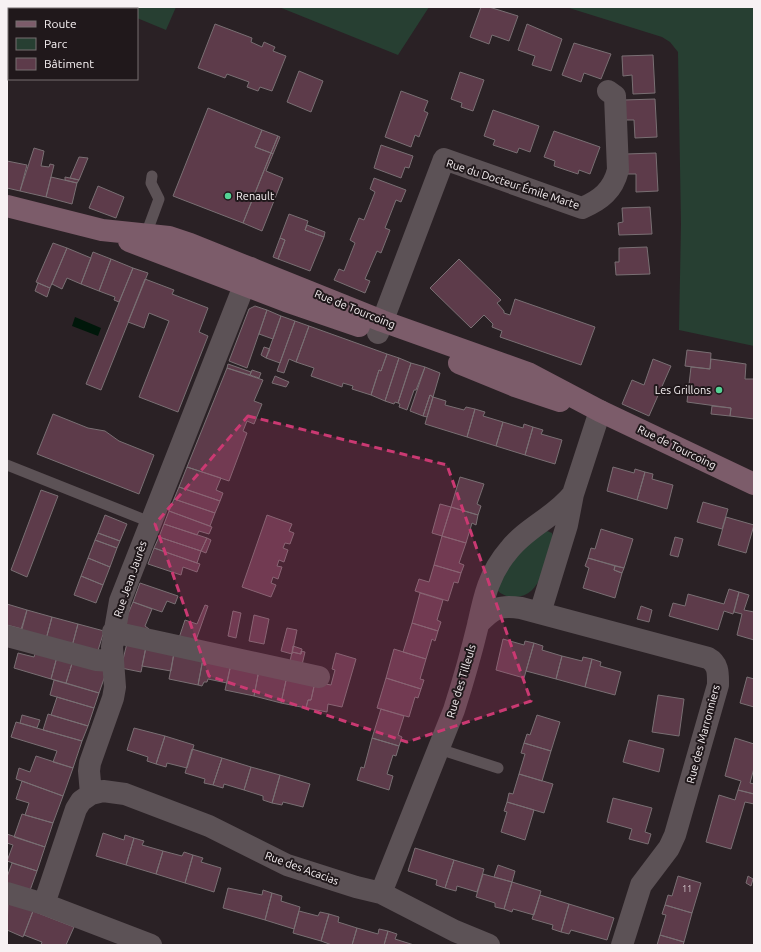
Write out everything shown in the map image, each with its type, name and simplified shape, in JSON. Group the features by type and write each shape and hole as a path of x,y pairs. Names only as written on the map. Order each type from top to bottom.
{"main road":[{"name":"Rue de Tourcoing","path":"7,206 143,240 248,276 380,327 445,357 516,386 570,404 600,411 754,484"}],"street":[{"name":"Rue du Docteur Émile Marte","path":"380,327 444,159 582,208 608,192 618,170 615,96 608,91"},
{"name":"Rue Jean Jaurès","path":"91,794 89,771 90,763 113,698 115,687 113,632 120,601 248,276"},
{"name":"Rue des Tilleuls","path":"540,613 567,525 573,494 600,411"},
{"name":"Rue des Tilleuls","path":"381,893 439,749 461,687 486,589 505,554 522,536 558,510 573,494"},
{"name":"Rue des Marronniers","path":"478,624 495,609 504,606 521,608 708,658 717,667 718,685 675,835 669,848 641,885 622,945"},
{"path":"113,632 319,677"},
{"path":"7,636 96,660 113,661"},
{"name":"Rue des Acacias","path":"91,794 115,792 156,804 209,826 287,865 349,885 381,893 455,930 490,945"},
{"path":"44,904 76,809 81,801 91,794"},
{"path":"7,893 44,904 151,945"}],"lane":[{"path":"143,240 159,199 151,183 152,176"},
{"path":"7,465 150,522"},
{"path":"439,749 498,768"}],"highlighted area":[{"path":"248,416 447,465 531,701 407,742 209,676 155,524"}],"green space":[{"path":"112,7 176,7 166,30 138,18 138,8"},
{"path":"279,7 429,7 398,55"},
{"path":"566,7 754,7 754,346 679,330 681,224 678,52 670,42 662,37"},
{"path":"547,531 552,533 553,538 545,566 537,584 531,591 523,596 511,597 497,590 506,568 514,554 527,543"}],"shaded area":[{"path":"75,317 101,328 98,336 72,326"}],"building":[{"path":"481,7 489,7 518,16 509,41 492,35 489,44 470,37"},
{"path":"215,24 252,38 251,42 262,47 264,42 275,47 273,51 286,56 272,91 260,87 258,91 247,87 249,82 227,74 225,78 198,68"},
{"path":"527,24 562,39 551,71 532,65 535,56 518,50"},
{"path":"574,43 611,54 601,79 584,73 581,82 562,75"},
{"path":"653,55 655,93 633,94 632,75 623,76 622,56"},
{"path":"299,71 323,81 311,112 287,102"},
{"path":"460,72 484,80 473,111 461,107 462,103 451,99"},
{"path":"401,91 428,101 424,111 428,113 419,137 415,135 411,147 385,137"},
{"path":"655,99 657,137 635,138 634,120 625,120 624,100"},
{"path":"208,108 262,130 255,147 271,153 243,223 173,196"},
{"path":"493,110 539,126 530,152 519,148 517,153 493,145 495,140 484,136"},
{"path":"262,130 278,136 271,153 255,147"},
{"path":"554,131 600,147 590,174 579,170 578,174 554,166 555,161 544,157"},
{"path":"278,136 280,137 273,154 271,153"},
{"path":"381,145 413,156 409,168 405,167 401,178 374,168"},
{"path":"34,148 44,151 41,166 49,167 50,164 54,165 46,197 20,191"},
{"path":"271,153 273,154 266,171 283,178 262,231 243,223"},
{"path":"656,153 658,191 636,192 636,174 626,174 626,154"},
{"path":"79,157 88,158 79,180 70,178"},
{"path":"7,161 27,165 20,191 7,188"},
{"path":"51,177 77,183 72,204 46,197"},
{"path":"65,177 79,180 77,183 65,180"},
{"path":"374,178 406,190 401,202 396,200 385,228 390,230 381,253 377,251 365,279 370,281 365,293 334,280 339,269 344,271 355,243 350,240 359,218 364,220 375,192 370,189"},
{"path":"98,186 124,197 116,218 89,208"},
{"path":"650,207 652,234 619,235 618,223 623,222 622,208"},
{"path":"289,214 308,221 305,230 324,237 310,271 278,259 285,240 280,238"},
{"path":"307,225 325,232 324,237 305,230"},
{"path":"280,238 285,240 278,259 273,257"},
{"path":"53,243 67,248 50,288 36,282"},
{"path":"647,247 650,274 616,275 615,262 619,262 619,248"},
{"path":"67,248 91,258 81,284 67,278 62,289 52,284"},
{"path":"93,252 111,259 99,291 81,284"},
{"path":"111,259 133,268 119,302 114,300 115,297 99,291"},
{"path":"459,259 501,300 497,303 504,313 510,315 515,299 595,327 581,365 500,337 502,331 492,327 493,324 484,315 471,328 430,288"},
{"path":"133,268 148,273 101,390 86,384"},
{"path":"145,279 174,290 172,294 208,308 199,332 208,336 178,412 139,397 169,321 149,313 144,328 128,322"},
{"path":"38,283 50,288 47,297 35,291"},
{"path":"255,306 267,310 247,368 229,361 249,309"},
{"path":"267,310 281,316 273,339 259,334"},
{"path":"281,316 295,321 280,363 266,358"},
{"path":"295,321 309,326 296,362 289,359 284,373 277,371"},
{"path":"309,326 387,354 381,371 379,370 371,395 352,389 353,386 343,383 342,387 311,376 314,368 296,362"},
{"path":"264,347 270,349 266,358 261,355"},
{"path":"687,350 711,353 710,369 685,366"},
{"path":"387,354 399,358 385,401 371,395 379,370 381,371"},
{"path":"399,358 411,363 398,403 395,402 394,404 385,401"},
{"path":"653,359 671,366 649,416 622,404 632,380 644,385"},
{"path":"711,359 746,364 745,379 754,379 754,419 730,416 731,408 687,402 691,367 710,369"},
{"path":"411,363 425,367 416,390 414,390 407,410 399,407 400,404 398,403"},
{"path":"228,364 251,372 250,375 227,368"},
{"path":"425,367 440,373 433,397 430,395 423,416 410,411"},
{"path":"227,368 263,380 254,401 262,404 254,424 247,421 243,431 247,433 229,481 187,467"},
{"path":"252,370 261,373 259,378 250,375"},
{"path":"275,376 289,382 286,387 272,383"},
{"path":"430,395 433,397 427,417 423,416"},
{"path":"433,397 446,401 445,405 464,410 466,407 475,409 467,437 425,424"},
{"path":"712,406 731,408 730,416 711,414"},
{"path":"475,409 485,412 483,416 503,422 496,446 467,437"},
{"path":"53,414 88,428 105,431 119,441 154,455 139,494 37,454"},
{"path":"503,422 523,428 524,424 533,427 525,455 496,446"},
{"path":"533,427 543,430 541,434 562,440 555,464 525,455"},
{"path":"187,467 221,478 216,490 223,493 220,501 179,487"},
{"path":"613,467 634,473 635,469 645,472 637,500 607,491"},
{"path":"645,472 653,474 652,479 673,485 667,509 637,500"},
{"path":"460,477 484,484 477,504 481,506 478,515 451,507"},
{"path":"179,487 220,501 215,513 174,499"},
{"path":"41,490 58,496 27,577 11,570"},
{"path":"174,499 215,513 210,526 169,511"},
{"path":"703,502 728,509 722,529 697,522"},
{"path":"440,504 451,507 442,536 432,533"},
{"path":"451,507 478,515 476,525 472,523 466,543 442,536"},
{"path":"169,511 212,527 209,534 199,531 197,535 164,524"},
{"path":"105,515 127,524 120,541 98,533"},
{"path":"267,515 292,524 289,531 294,533 290,544 285,543 283,548 288,550 284,562 279,560 277,566 282,567 278,579 273,577 271,583 276,585 271,597 242,587"},
{"path":"726,517 754,525 746,553 718,545"},
{"path":"164,524 207,538 201,551 159,537"},
{"path":"601,529 633,539 624,568 588,558 591,548 595,549"},
{"path":"98,533 120,541 117,548 95,540"},
{"path":"442,536 466,543 459,563 464,565 461,573 434,565"},
{"path":"159,537 201,551 197,563 154,548"},
{"path":"675,537 683,539 678,557 670,555"},
{"path":"207,538 211,540 206,553 201,551"},
{"path":"95,540 117,548 110,567 88,558"},
{"path":"154,548 200,564 197,572 183,567 181,575 148,564"},
{"path":"88,558 110,567 103,585 81,576"},
{"path":"588,558 615,566 614,570 622,573 615,598 583,588 589,568 585,566"},
{"path":"434,565 461,573 458,583 454,582 448,601 415,591 419,579 429,582"},
{"path":"615,566 624,568 622,573 614,570"},
{"path":"81,576 103,585 96,603 74,595"},
{"path":"140,583 178,596 175,604 167,601 162,612 133,602"},
{"path":"729,589 739,592 733,614 724,611 718,630 669,616 673,603 685,606 688,594 724,604"},
{"path":"739,592 749,595 744,610 754,612 754,640 737,635 742,614 734,612"},
{"path":"420,593 443,600 437,620 441,622 438,631 412,623"},
{"path":"133,602 152,609 145,626 149,629 126,632 125,621"},
{"path":"7,604 27,610 22,629 7,625"},
{"path":"205,605 208,606 195,643 179,638 185,620 197,624"},
{"path":"641,606 652,610 649,622 637,619"},
{"path":"27,610 52,617 45,643 19,636"},
{"path":"233,611 241,613 236,638 228,636"},
{"path":"254,615 269,619 264,644 249,641"},
{"path":"52,617 78,624 71,650 45,643"},
{"path":"412,623 438,631 435,641 432,639 426,659 403,652"},
{"path":"78,624 104,631 96,657 71,650"},
{"path":"287,628 297,630 292,654 281,651"},
{"path":"503,639 524,645 525,641 534,643 524,678 496,670"},
{"path":"127,643 146,647 141,672 121,668"},
{"path":"534,643 543,646 542,650 562,656 556,679 526,671"},
{"path":"293,646 302,649 301,654 292,652"},
{"path":"37,647 58,653 51,679 14,668 18,653 34,657"},
{"path":"146,647 174,653 171,671 142,666"},
{"path":"394,649 426,659 420,679 424,680 421,689 386,678"},
{"path":"301,651 305,652 301,669 289,666 292,652 301,654"},
{"path":"58,653 74,657 66,683 51,679"},
{"path":"174,653 203,659 198,685 169,679"},
{"path":"336,653 356,659 342,707 328,704 327,712 306,708 308,700 311,700 315,682 331,685 335,670 332,669"},
{"path":"562,656 582,661 583,657 592,659 585,687 556,679"},
{"path":"74,657 107,670 99,693 66,683"},
{"path":"203,659 231,664 227,683 208,679 202,686 198,685"},
{"path":"592,659 601,662 600,666 621,672 615,695 585,687"},
{"path":"231,664 259,670 254,696 225,690"},
{"path":"259,670 287,676 281,703 254,696"},
{"path":"287,676 315,682 311,700 308,700 306,708 281,703"},
{"path":"747,677 754,679 754,707 740,703"},
{"path":"386,678 421,689 418,698 415,697 409,717 377,708"},
{"path":"54,680 99,693 94,708 50,695"},
{"path":"658,695 684,699 679,736 652,732"},
{"path":"57,697 94,708 88,726 51,715"},
{"path":"381,709 404,716 398,735 402,737 399,746 372,738"},
{"path":"48,714 88,726 82,741 43,730"},
{"path":"22,715 40,720 37,728 20,723"},
{"path":"537,715 560,722 551,751 524,743 527,734 530,735"},
{"path":"16,722 82,741 73,768 53,762 57,751 11,737"},
{"path":"134,728 165,736 156,764 147,761 148,757 127,750"},
{"path":"165,736 194,745 187,768 167,763 166,767 156,764"},
{"path":"372,738 399,746 396,756 393,755 387,774 393,776 389,790 357,780 361,767 364,768"},
{"path":"735,738 754,744 754,768 750,783 754,784 754,794 738,790 741,781 725,776"},
{"path":"629,740 664,749 659,772 623,762"},
{"path":"524,743 551,751 542,781 519,774 525,754 521,753"},
{"path":"192,749 222,758 213,785 204,783 205,779 185,773"},
{"path":"36,756 73,768 63,796 16,779 19,768 30,772"},
{"path":"222,758 251,767 244,790 224,784 223,788 213,785"},
{"path":"251,767 280,775 272,803 263,800 263,796 244,790"},
{"path":"519,774 553,784 544,813 507,802 509,793 513,794"},
{"path":"280,775 310,784 303,807 283,802 282,805 272,803"},
{"path":"22,781 63,796 53,823 25,815 29,803 16,799"},
{"path":"738,790 754,794 754,804 745,802 731,849 706,842 719,795 735,800"},
{"path":"613,798 652,808 645,832 651,834 648,844 629,839 632,829 607,822"},
{"path":"507,802 534,810 525,840 501,832 507,812 504,811"},
{"path":"22,814 53,823 45,847 14,837"},
{"path":"103,833 124,840 125,835 134,838 126,865 96,856"},
{"path":"7,834 45,847 37,871 7,861 13,845 7,843"},
{"path":"134,838 144,841 142,845 163,851 156,874 126,865"},
{"path":"415,848 454,860 445,888 436,885 437,880 408,871"},
{"path":"163,851 182,856 184,852 193,855 185,883 156,874"},
{"path":"193,855 203,858 201,862 221,868 214,892 185,883"},
{"path":"454,860 484,869 477,892 457,886 456,891 445,888"},
{"path":"12,863 37,871 28,896 7,888 7,877"},
{"path":"498,865 515,871 512,882 494,877"},
{"path":"483,874 512,882 504,909 495,907 495,903 476,897"},
{"path":"678,876 701,883 692,913 665,905 668,895 672,896"},
{"path":"748,876 753,879 751,886 746,883"},
{"path":"512,882 541,891 534,915 513,909 512,912 504,909"},
{"path":"228,888 262,895 263,890 272,893 265,920 223,908"},
{"path":"272,893 282,896 281,901 300,907 294,929 265,920"},
{"path":"540,895 569,904 561,932 552,929 553,925 532,919"},
{"path":"8,902 33,911 23,937 7,930"},
{"path":"569,904 614,918 607,940 571,930 569,934 561,932"},
{"path":"665,905 692,913 684,942 660,935 666,915 662,914"},
{"path":"33,911 74,927 66,945 41,945 42,942 24,935"},
{"path":"299,911 318,916 320,912 329,914 321,941 293,933"},
{"path":"329,914 339,917 338,922 357,928 352,945 332,945 321,941"},
{"path":"357,928 378,934 379,929 388,931 384,945 352,945"},
{"path":"388,931 397,934 395,939 414,945 384,945"},
{"path":"660,935 684,942 683,945 657,945"}],"place":[{"name":"Renault","path":"228,196"},
{"name":"Les Grillons","path":"719,390"}]}
